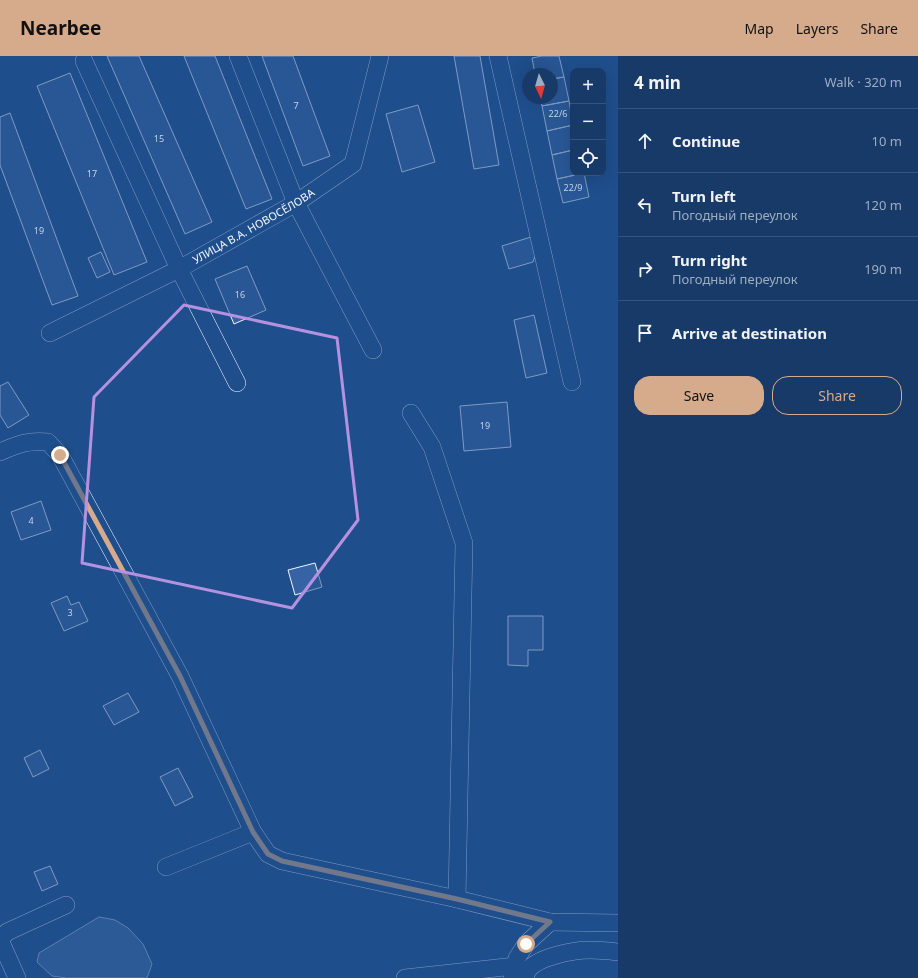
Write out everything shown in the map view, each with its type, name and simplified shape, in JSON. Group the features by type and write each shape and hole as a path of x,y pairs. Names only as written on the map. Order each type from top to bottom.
{"street":[{"path":"238,56 296,203 373,350"},
{"name":"УЛИЦА В.А. НОВОСЁЛОВА","path":"50,333 178,269 296,203 353,164 380,56"},
{"path":"498,56 572,382"},
{"path":"84,61 178,269 238,383"},
{"path":"411,413 432,447 464,543 457,899"},
{"path":"0,452 18,444 36,441 48,442 60,455 180,676 253,832 268,854 282,861 457,899 550,922 618,923"},
{"path":"166,867 253,832"},
{"path":"17,978 0,940 6,932 66,905"},
{"path":"517,974 517,958 526,944 550,922"},
{"path":"405,978 517,974 527,972 535,964 548,957 562,953 589,950 618,952"}],"highlighted area":[{"path":"184,305 337,338 358,520 292,608 82,563 94,397"}],"water":[{"path":"99,917 115,920 128,928 143,944 152,964 147,978 67,978 52,976 37,962 39,953"}],"building":[{"path":"107,56 139,56 212,222 185,234"},
{"path":"184,56 215,56 272,199 246,209"},
{"path":"262,56 293,56 330,156 303,166"},
{"path":"454,56 480,56 499,165 474,169"},
{"path":"542,56 559,56 564,77 558,78 558,68 534,68 532,58"},
{"path":"70,73 147,262 114,275 37,86"},
{"path":"564,77 569,101 558,103 558,78"},
{"path":"569,101 570,126 547,131 542,106"},
{"path":"542,104 553,104 542,106"},
{"path":"418,105 435,162 402,172 386,114"},
{"path":"10,113 78,296 52,305 0,165 0,117"},
{"path":"570,126 570,151 552,155 547,131"},
{"path":"570,151 570,176 557,179 552,155"},
{"path":"570,176 585,176 589,197 563,203 557,179"},
{"path":"531,237 536,253 533,262 509,269 502,246"},
{"path":"101,252 110,272 97,278 88,258"},
{"path":"247,266 266,310 234,324 215,279"},
{"path":"534,315 547,373 526,378 514,320"},
{"path":"8,382 29,415 8,428 0,415 0,386"},
{"path":"507,402 511,447 464,451 460,406"},
{"path":"41,501 51,530 21,540 11,512"},
{"path":"315,563 322,587 295,595 288,570"},
{"path":"67,596 71,605 79,602 88,621 64,631 51,603"},
{"path":"508,616 543,616 543,650 528,650 528,666 508,665"},
{"path":"128,693 139,712 114,725 103,706"},
{"path":"40,750 49,769 33,777 24,758"},
{"path":"178,768 193,797 175,806 160,777"},
{"path":"50,866 58,884 42,891 34,872"}],"route":[{"path":"60,455 180,676 253,832 268,854 282,861 457,899 550,922 526,944"}]}
